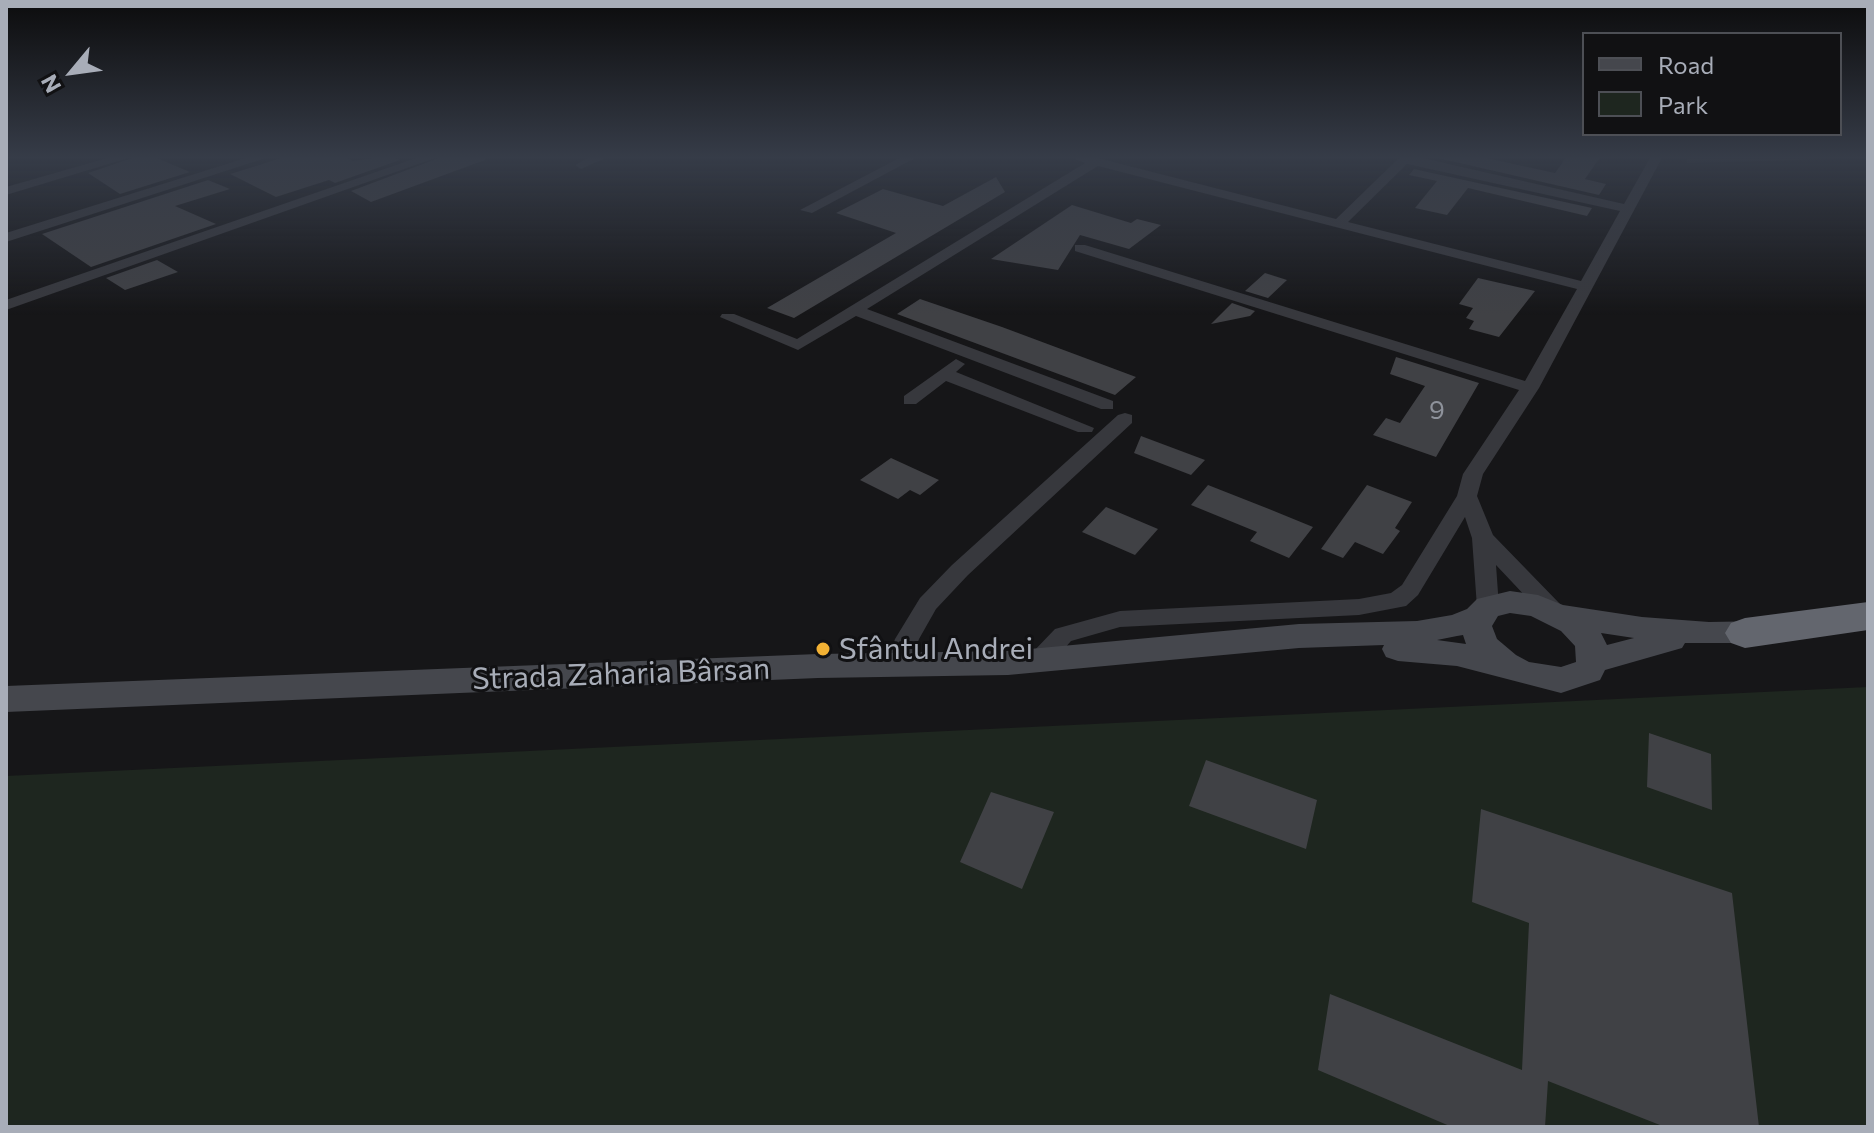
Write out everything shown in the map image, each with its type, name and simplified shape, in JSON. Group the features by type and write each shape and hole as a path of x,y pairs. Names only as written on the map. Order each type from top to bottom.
{"highway":[{"path":"1727,633 1868,616"},
{"path":"1727,633 1868,638"}],"main road":[{"path":"1236,642 1417,633 1483,612 1524,603 1556,613 1622,626 1727,633 1868,628"},
{"path":"1483,612 1476,626 1483,645 1504,664"},
{"path":"1556,613 1590,642 1594,661"},
{"path":"1236,642 1311,648 1416,649 1504,664 1542,679 1561,680 1588,671 1594,661 1650,644 1727,633"},
{"name":"Strada Zaharia Bârsan","path":"6,699 1040,660 1236,642"}],"street":[{"path":"6,238 98,209"},
{"path":"6,305 283,209"},
{"path":"728,317 798,345 1024,209"},
{"path":"1282,209 1588,287"},
{"path":"1338,224 1354,209"},
{"path":"1040,660 1063,635 1120,619 1359,607 1398,600 1410,590 1467,496 1480,461 1530,388 1630,209"},
{"path":"1080,248 1530,388"},
{"path":"854,310 1107,405"},
{"path":"910,400 969,354"},
{"path":"944,374 1085,428"},
{"path":"899,663 907,639 928,604 960,570 1125,419"},
{"path":"1467,496 1483,538 1483,612"},
{"path":"1483,538 1556,613"}],"green space":[{"path":"1868,687 1868,1127 6,1127 6,776"}],"building":[{"path":"119,209 182,209 216,224 91,267 42,234"},
{"path":"844,209 977,209 794,318 767,308 896,233 836,213"},
{"path":"1066,209 1085,209 1131,223 1137,219 1161,225 1129,249 1080,235 1058,270 991,259"},
{"path":"1419,209 1452,209 1447,215"},
{"path":"1557,209 1591,209 1587,216"},
{"path":"157,260 178,272 125,290 106,278"},
{"path":"1265,273 1287,280 1268,298 1245,291"},
{"path":"1478,278 1535,291 1499,337 1469,329 1474,321 1466,318 1473,308 1459,304"},
{"path":"920,299 1136,377 1115,395 897,314"},
{"path":"1232,303 1255,311 1250,316 1211,324"},
{"path":"1396,357 1479,383 1436,457 1373,435 1386,418 1400,423 1425,386 1390,374"},
{"path":"1141,436 1205,460 1191,475 1134,453"},
{"path":"891,458 939,480 920,495 910,490 898,499 860,480"},
{"path":"1208,485 1313,527 1289,558 1250,541 1257,532 1191,505"},
{"path":"1367,485 1412,502 1395,528 1400,531 1383,554 1355,542 1343,558 1321,549"},
{"path":"1106,507 1158,529 1135,555 1082,532"},
{"path":"1649,733 1711,754 1712,810 1647,787"},
{"path":"1206,760 1317,800 1306,849 1189,806"},
{"path":"991,792 1054,812 1022,889 960,862"},
{"path":"1481,809 1732,893 1759,1127 1665,1127 1548,1081 1545,1127 1452,1127 1318,1070 1330,994 1522,1070 1529,923 1472,902"}],"place":[{"name":"Sfântul Andrei","path":"823,649"}]}
